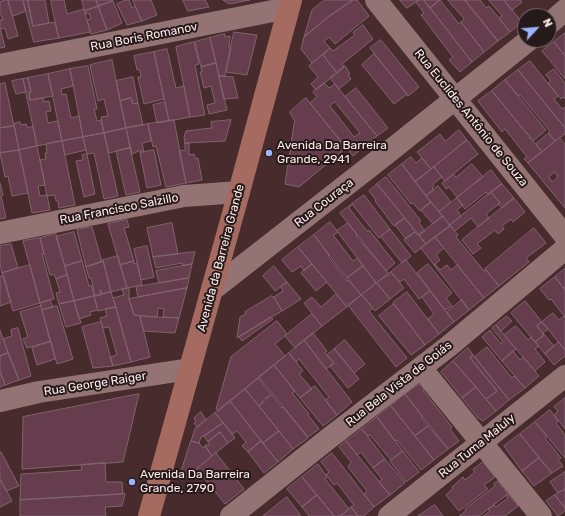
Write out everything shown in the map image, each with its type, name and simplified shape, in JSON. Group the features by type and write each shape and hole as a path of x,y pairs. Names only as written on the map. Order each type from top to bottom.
{"main road":[{"name":"Avenida da Barreira Grande","path":"149,516 290,4"}],"street":[{"name":"Rua Euclides Antônio de Souza","path":"376,0 565,236"},
{"name":"Rua Boris Romanov","path":"0,65 290,4"},
{"path":"557,17 565,10"},
{"name":"Rua Couraça","path":"212,290 519,48"},
{"name":"Rua Francisco Salzillo","path":"0,233 184,196 239,192"},
{"name":"Rua Bela Vista de Goiás","path":"232,516 328,439 449,346 565,249"},
{"path":"421,368 541,516"},
{"name":"Rua George Raiger","path":"0,401 39,392 190,369"},
{"name":"Rua Tuma Maluly","path":"389,516 565,376"}],"building":[{"path":"8,0 18,36 8,39 5,28 0,29 0,20 3,20 0,12 0,2"},
{"path":"8,0 23,0 26,11 13,16"},
{"path":"23,0 28,0 33,26 55,22 59,38 34,42"},
{"path":"28,0 45,0 49,23 33,26"},
{"path":"51,0 64,0 67,14 84,9 90,32 59,38"},
{"path":"82,0 96,0 99,6 85,11"},
{"path":"96,0 112,0 113,1 99,6"},
{"path":"129,0 132,8 135,6 142,21 127,25 117,4"},
{"path":"133,0 151,0 157,15 142,21"},
{"path":"183,0 205,0 209,7 188,11"},
{"path":"223,0 250,0 230,4"},
{"path":"325,0 353,0 328,17 304,37 312,10"},
{"path":"353,0 357,0 369,16 335,44 329,37 324,41 330,48 312,63 301,49 304,37 328,17"},
{"path":"400,0 419,0 407,8"},
{"path":"419,0 424,0 472,62 460,72 449,60 453,57 421,15 424,13 416,2"},
{"path":"424,0 440,0 430,8"},
{"path":"440,0 459,24 461,22 484,52 472,62 430,8"},
{"path":"448,0 465,0 498,41 484,52 461,22 464,19"},
{"path":"465,0 480,0 486,8 489,6 510,32 498,41"},
{"path":"489,0 504,0 517,16 517,26 510,32 499,18 502,16"},
{"path":"504,0 520,0 522,2 512,10"},
{"path":"113,1 122,23 107,30 98,6"},
{"path":"98,6 107,30 91,34 87,20 91,19 89,13 85,14 85,11"},
{"path":"363,25 373,39 342,64 344,67 337,73 323,55 330,48 333,51 355,35 353,33"},
{"path":"0,28 5,47 0,48"},
{"path":"234,32 257,35 247,75 226,72"},
{"path":"565,33 565,56 557,46 557,40"},
{"path":"225,34 225,37 230,36 229,48 231,48 225,76 219,76 210,38"},
{"path":"210,38 216,63 201,67 195,42"},
{"path":"381,40 419,87 408,96 370,48"},
{"path":"194,42 199,64 195,65 205,115 190,117 176,47"},
{"path":"557,46 565,56 565,79 542,51 546,48 557,48"},
{"path":"167,49 176,88 184,86 190,117 169,121 154,52"},
{"path":"154,52 164,99 144,104 138,77 141,77 140,70 137,70 134,56"},
{"path":"374,54 407,94 394,104 362,65"},
{"path":"323,55 337,73 316,90 311,84 318,77 309,66"},
{"path":"112,60 126,128 104,133 101,117 108,116 104,99 98,101 90,65"},
{"path":"530,61 558,96 554,99 562,109 565,107 565,128 518,70"},
{"path":"216,63 227,110 209,114 207,105 215,103 211,86 204,88 200,72 202,72 201,67"},
{"path":"88,66 97,109 94,109 97,121 101,120 104,133 83,137 70,69"},
{"path":"345,66 351,79 339,89 330,78"},
{"path":"70,69 73,86 61,89 62,95 66,94 71,118 79,116 83,137 62,141 48,74"},
{"path":"554,69 565,83 565,99 563,97 561,99 548,83 551,81 546,75"},
{"path":"518,70 565,128 565,134 555,141 548,133 550,131 520,95 518,96 505,80"},
{"path":"48,74 53,96 30,100 29,93 31,92 28,78"},
{"path":"219,76 233,77 238,98 224,99"},
{"path":"133,77 138,103 133,104 131,98 120,101 116,81"},
{"path":"28,78 31,92 29,93 30,100 43,98 44,102 49,101 51,111 46,112 48,123 58,121 62,141 37,146 23,79"},
{"path":"23,79 26,92 16,94 12,81"},
{"path":"505,80 546,130 533,141 492,91"},
{"path":"5,83 14,126 0,128 0,84"},
{"path":"324,83 329,88 335,84 377,136 353,156 310,103 317,97 313,92","holes":["335,102 360,133 354,137 330,106"]},
{"path":"356,88 388,128 377,136 345,97"},
{"path":"492,91 542,152 528,163 524,159 527,157 505,129 502,132 478,101"},
{"path":"131,98 133,104 138,103 143,125 126,128 120,101"},
{"path":"306,98 346,148 299,187 285,184 295,122 290,112"},
{"path":"165,102 169,121 157,123 153,105"},
{"path":"174,120 186,183 166,187 156,146 153,147 148,124"},
{"path":"231,120 225,141 185,143 184,137 186,131 212,128 211,122"},
{"path":"20,122 21,125 26,124 28,128 33,126 37,146 19,150 14,124"},
{"path":"148,124 151,141 142,143 144,152 141,152 141,150 132,154 126,128"},
{"path":"14,126 19,150 0,153 0,128"},
{"path":"126,128 130,148 109,153 104,133"},
{"path":"459,130 467,140 431,169 417,152 440,134 445,141"},
{"path":"104,133 118,196 104,199 94,153 87,154 83,137"},
{"path":"549,133 555,141 542,152 536,144"},
{"path":"83,137 86,150 65,155 62,141"},
{"path":"560,138 565,144 565,208 528,163","holes":["555,172 558,177 552,182 549,177"]},
{"path":"467,140 478,154 445,181 434,167"},
{"path":"62,141 75,205 59,208 55,195 47,196 40,160 46,159 46,144"},
{"path":"185,143 189,143 189,155 194,154 195,159 198,158 202,180 186,183 179,151 185,150"},
{"path":"37,146 45,185 38,186 40,196 47,195 50,210 32,213 19,150"},
{"path":"130,148 140,192 126,195 116,151"},
{"path":"19,150 28,193 12,196 8,176 5,177 0,153"},
{"path":"154,150 161,185 147,188 140,153"},
{"path":"87,154 95,194 84,197 76,161 83,160 82,155"},
{"path":"411,157 416,163 422,158 431,169 415,182 402,164"},
{"path":"402,164 431,202 420,211 413,203 411,204 388,175"},
{"path":"472,164 483,177 457,197 449,187 446,189 442,183 453,174 456,177"},
{"path":"434,167 442,177 433,184 434,186 432,188 434,190 426,196 415,182"},
{"path":"491,170 502,184 488,195 486,192 465,209 457,198"},
{"path":"386,177 421,221 419,223 425,231 419,235 377,184"},
{"path":"0,183 3,195 1,196 6,218 0,219"},
{"path":"377,184 405,218 394,226 369,191"},
{"path":"502,184 514,198 502,208 491,192"},
{"path":"438,186 451,202 439,212 426,196"},
{"path":"491,192 500,203 486,214 489,218 478,227 471,218 455,231 450,225"},
{"path":"364,195 390,229 379,238 352,204"},
{"path":"457,198 463,205 457,210 461,216 450,225 439,212"},
{"path":"514,198 525,212 513,222 511,219 502,226 504,229 498,234 495,230 477,244 481,248 473,254 462,240"},
{"path":"431,202 443,216 433,224 421,210"},
{"path":"352,204 349,208 367,231 369,230 395,263 386,271 340,213"},
{"path":"443,216 450,226 426,244 419,235"},
{"path":"405,218 415,232 406,239 395,225"},
{"path":"127,220 129,227 124,228 134,261 120,265 108,224"},
{"path":"330,222 338,232 333,235 353,261 358,258 363,266 347,278 314,235"},
{"path":"172,223 178,254 153,257 147,228"},
{"path":"348,223 357,235 356,236 389,274 376,283 337,231"},
{"path":"450,226 458,235 456,237 484,271 486,270 499,286 484,298 435,237"},
{"path":"92,227 102,262 86,267 77,230"},
{"path":"534,228 546,243 526,258 529,262 499,286 485,269"},
{"path":"390,229 411,256 402,263 381,237"},
{"path":"74,232 82,261 65,266 56,237"},
{"path":"415,232 426,244 415,253 404,240"},
{"path":"56,234 67,275 56,279 54,274 50,275 40,238"},
{"path":"314,235 347,281 349,280 361,295 347,307 298,247"},
{"path":"435,237 444,248 436,255 440,260 434,265 421,248"},
{"path":"40,238 44,254 42,254 54,299 40,303 23,241"},
{"path":"11,244 18,268 2,273 0,264 0,246"},
{"path":"147,246 154,277 141,280 134,249"},
{"path":"298,247 312,264 304,271 301,266 292,272 282,260"},
{"path":"195,252 192,264 183,266 182,263 156,268 153,257"},
{"path":"118,256 127,288 111,292 103,260"},
{"path":"406,260 430,291 419,299 404,279 400,282 391,272"},
{"path":"82,261 89,286 92,286 94,296 74,301 65,266"},
{"path":"103,261 111,292 102,294 100,290 101,295 95,296 91,278 89,278 86,267"},
{"path":"134,261 134,264 137,263 142,285 127,288 120,265"},
{"path":"192,264 189,278 159,283 156,271"},
{"path":"312,264 327,282 316,291 301,273"},
{"path":"428,264 452,293 446,298 452,306 445,310 417,273"},
{"path":"435,264 440,270 447,265 451,270 457,265 484,298 469,310 434,265"},
{"path":"30,265 40,303 13,311 2,273"},
{"path":"274,266 287,282 275,291 263,276"},
{"path":"363,266 376,283 361,295 347,278"},
{"path":"565,269 565,290 555,277"},
{"path":"391,272 404,288 390,299 377,283"},
{"path":"67,275 74,301 59,304 56,293 60,292 56,279"},
{"path":"4,276 11,302 0,306 0,277"},
{"path":"555,277 565,290 565,317 551,299 549,300 540,289"},
{"path":"189,278 187,288 138,297 136,287"},
{"path":"287,282 301,299 282,311 274,297 283,291 281,287"},
{"path":"377,283 390,299 375,311 362,295"},
{"path":"129,288 129,299 134,315 140,316 150,357 131,362 113,298 124,295 122,289"},
{"path":"187,288 179,318 163,317 164,309 158,308 157,317 134,315 129,299"},
{"path":"430,291 454,322 439,334 428,319 434,314 422,297"},
{"path":"111,292 116,307 98,311 94,296"},
{"path":"407,292 439,334 425,345 393,303"},
{"path":"336,294 347,307 322,326 304,303 312,297 321,307"},
{"path":"362,295 373,308 369,311 407,358 396,367 348,305"},
{"path":"94,296 98,310 90,312 91,315 79,319 74,301"},
{"path":"272,296 282,311 237,338 240,317 246,314 245,312"},
{"path":"50,300 53,307 42,310 40,303"},
{"path":"462,300 469,310 454,322 447,312"},
{"path":"74,301 81,323 66,327 59,304"},
{"path":"525,301 542,322 537,326 544,335 535,342 511,313"},
{"path":"394,304 425,345 411,355 379,316"},
{"path":"41,306 50,341 27,348 23,339 28,337 20,312"},
{"path":"57,306 73,359 57,364 42,310"},
{"path":"116,307 131,362 113,366 110,357 117,355 109,327 103,328 100,318 107,316 105,309"},
{"path":"553,313 559,320 564,316 565,317 565,350 542,322"},
{"path":"312,314 322,326 295,348 285,336"},
{"path":"140,316 179,318 175,333 144,331"},
{"path":"507,316 512,321 501,331 496,325"},
{"path":"271,317 273,319 242,341 239,337"},
{"path":"277,321 287,334 275,344 285,356 218,411 216,409 231,357"},
{"path":"101,322 113,366 93,368 82,327"},
{"path":"542,322 548,329 543,333 554,346 545,354 535,342 544,335 537,326"},
{"path":"496,325 516,349 502,361 482,337 490,330 501,344 503,342 492,328"},
{"path":"516,326 528,340 531,337 539,346 535,349 545,362 535,371 504,335"},
{"path":"18,328 31,376 19,380 3,339 12,336 11,330"},
{"path":"0,330 8,353 0,356"},
{"path":"313,333 327,351 325,353 334,363 326,369 304,340"},
{"path":"304,340 352,402 337,415 325,400 329,397 299,359 296,362 289,353"},
{"path":"345,340 365,364 354,373 334,349"},
{"path":"51,342 55,359 37,365 32,348"},
{"path":"559,342 565,350 565,356 554,365 545,354"},
{"path":"487,347 512,378 514,376 525,388 509,400 475,357"},
{"path":"468,348 473,355 470,358 497,391 486,399 453,361"},
{"path":"335,349 359,379 348,388 330,366 334,363 327,355"},
{"path":"513,351 520,360 523,357 539,376 525,388 502,361"},
{"path":"8,353 19,380 5,385 0,371 0,356"},
{"path":"289,353 303,371 299,374 312,389 300,398 274,365"},
{"path":"473,355 509,400 496,411 486,399 497,391 470,358"},
{"path":"453,361 476,387 462,398 441,372"},
{"path":"274,365 295,391 292,393 319,429 308,437 259,377"},
{"path":"0,371 5,385 0,387"},
{"path":"258,378 271,394 262,401 263,403 259,406 245,389"},
{"path":"419,384 422,384 426,389 423,390 452,427 450,429 459,441 448,449 405,394"},
{"path":"315,386 337,415 323,426 300,398"},
{"path":"476,387 496,411 483,421 477,417 462,398"},
{"path":"245,389 279,431 263,443 230,401"},
{"path":"139,394 123,462 22,469 23,417"},
{"path":"405,394 428,426 415,436 391,406"},
{"path":"272,395 308,438 293,449 259,406"},
{"path":"565,398 565,429 554,415 558,411 554,407"},
{"path":"230,401 261,441 248,452 242,446 246,442 237,431 233,434 215,413"},
{"path":"391,406 434,460 421,470 397,440 395,441 377,417"},
{"path":"550,410 558,421 556,423 565,435 565,458 535,422"},
{"path":"201,412 206,420 197,427 194,423 196,421 194,418"},
{"path":"215,413 223,423 201,437 199,443 191,441 195,429"},
{"path":"377,417 403,451 391,460 370,435 368,436 362,429"},
{"path":"535,422 547,436 545,438 561,458 558,460 563,466 552,473 520,434"},
{"path":"223,423 235,438 228,443 220,432 208,442 204,436"},
{"path":"428,426 448,449 434,460 415,436"},
{"path":"362,429 385,459 373,468 361,452 357,455 346,441"},
{"path":"279,431 293,449 278,462 263,443"},
{"path":"220,432 228,443 212,456 205,445 210,445 208,442"},
{"path":"520,434 539,458 522,471 504,446"},
{"path":"191,441 199,443 203,448 205,446 212,456 183,480 179,479"},
{"path":"261,441 278,462 264,473 248,452"},
{"path":"346,441 390,495 374,507 364,494 367,491 348,467 351,462 339,447"},
{"path":"403,451 419,472 406,482 390,461"},
{"path":"0,452 19,486 6,491 0,479"},
{"path":"216,453 244,489 225,504 197,469"},
{"path":"332,453 374,507 364,516 358,516 351,507 354,505 337,483 334,485 326,475 329,472 321,462"},
{"path":"539,458 552,473 534,486 522,471"},
{"path":"385,459 405,483 390,495 379,482 382,479 373,468"},
{"path":"483,462 495,477 484,485 488,489 459,511 446,495 463,477 465,480 475,472 473,470"},
{"path":"105,463 106,482 122,482 123,494 20,500 21,474 82,470 81,465"},
{"path":"318,464 327,477 325,479 349,509 340,516 334,516 302,477"},
{"path":"565,472 565,489 558,493 550,482"},
{"path":"302,477 317,495 302,507 287,489"},
{"path":"0,479 12,501 0,507"},
{"path":"498,481 508,494 479,516 459,516 466,511 465,509 495,486 494,484"},
{"path":"565,489 565,506 564,507 555,495"},
{"path":"125,494 122,506 105,507 106,516 20,516 20,500"},
{"path":"508,494 518,506 517,507 505,516 483,516 490,511 488,509 494,505 496,507 508,498 506,495"},
{"path":"317,495 334,516 309,516 302,507"},
{"path":"555,495 565,508 565,511 558,516 546,501"},
{"path":"287,497 301,516 263,516"},
{"path":"435,505 443,516 418,516"},
{"path":"351,507 358,516 340,516 349,509"}],"place":[{"name":"Avenida Da Barreira Grande, 2941","path":"269,153"},
{"name":"Avenida Da Barreira Grande, 2790","path":"132,482"}]}
